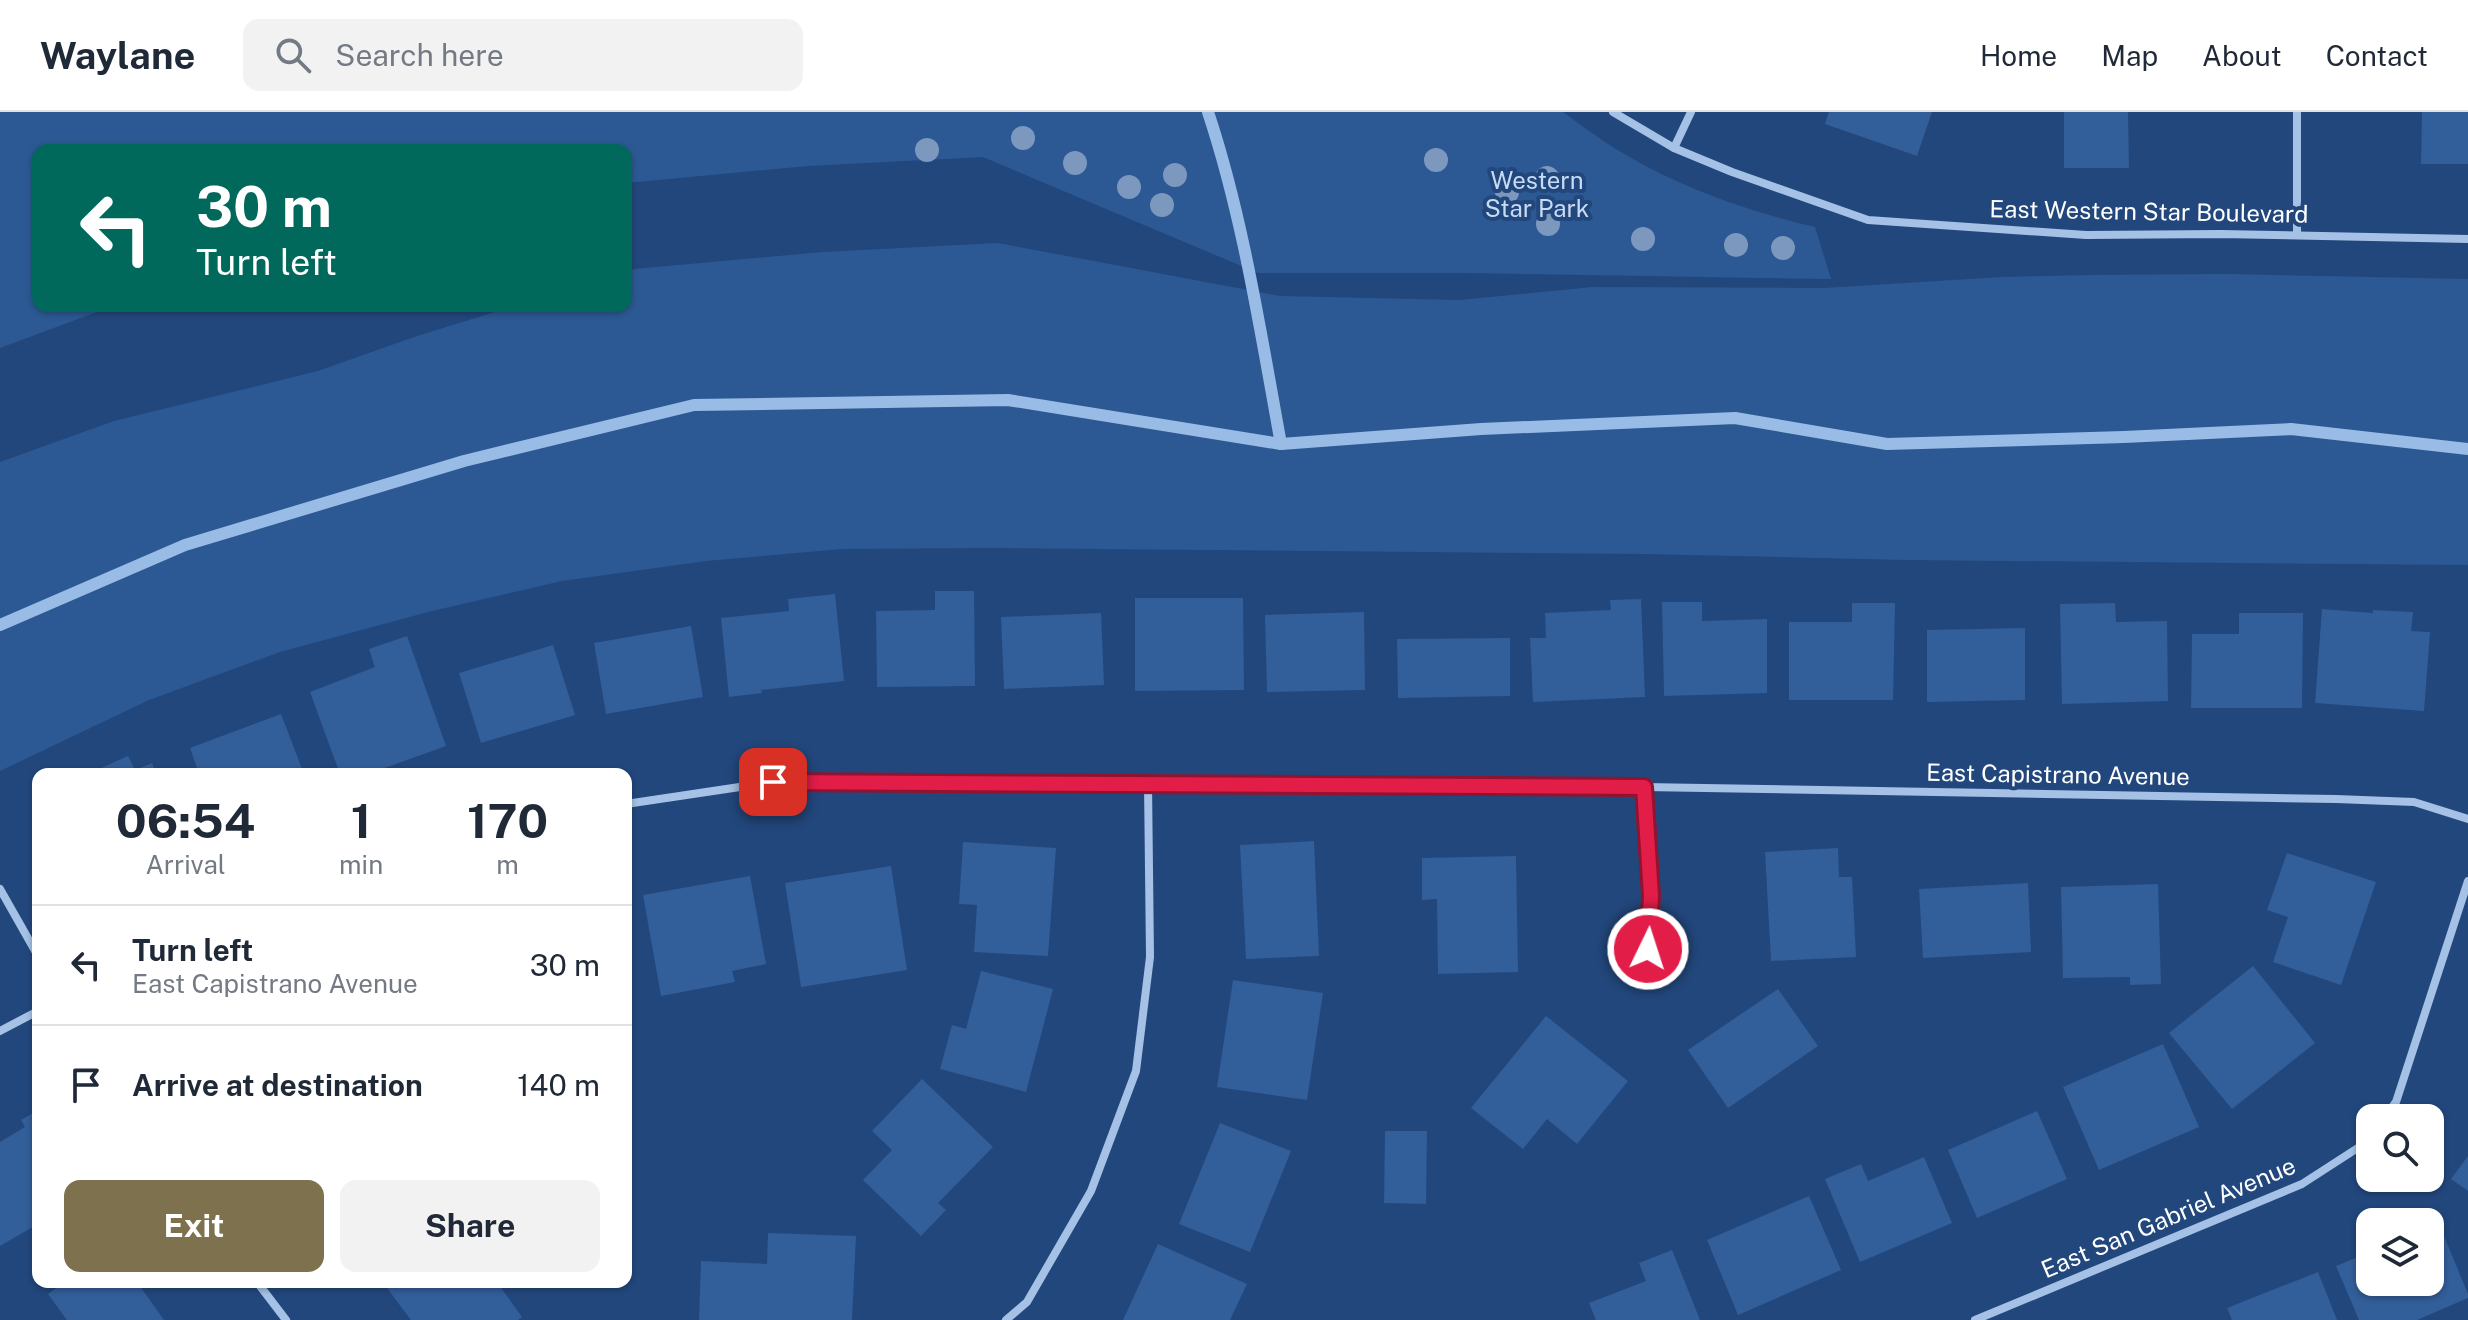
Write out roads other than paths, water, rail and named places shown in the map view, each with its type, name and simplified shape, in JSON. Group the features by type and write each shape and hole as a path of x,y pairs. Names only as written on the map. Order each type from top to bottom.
{"street":[{"name":"East Western Star Boulevard","path":"1613,112 1674,148 1868,220 2086,235 2468,239"},
{"path":"1674,148 1691,112"},
{"path":"2297,112 2297,235"},
{"name":"East Capistrano Avenue","path":"632,803 773,782 1644,787 2414,802 2468,819"},
{"path":"1006,1320 1027,1302 1091,1191 1136,1071 1150,957 1148,783"},
{"path":"1644,787 1651,896 1648,949"},
{"path":"2394,1104 2468,881"},
{"path":"0,889 32,945"},
{"path":"0,1031 32,1014"},
{"name":"East San Gabriel Avenue","path":"1975,1320 2302,1184 2356,1149"},
{"path":"262,1288 286,1320"}],"waterway":[{"path":"1208,112 1241,234 1281,444"},
{"path":"0,625 185,545 464,461 694,405 1008,400 1281,444 1481,429 1735,418 1887,444 2291,429 2468,449"}],"park label":[{"name":"Western Star Park","path":"1537,194"}]}
